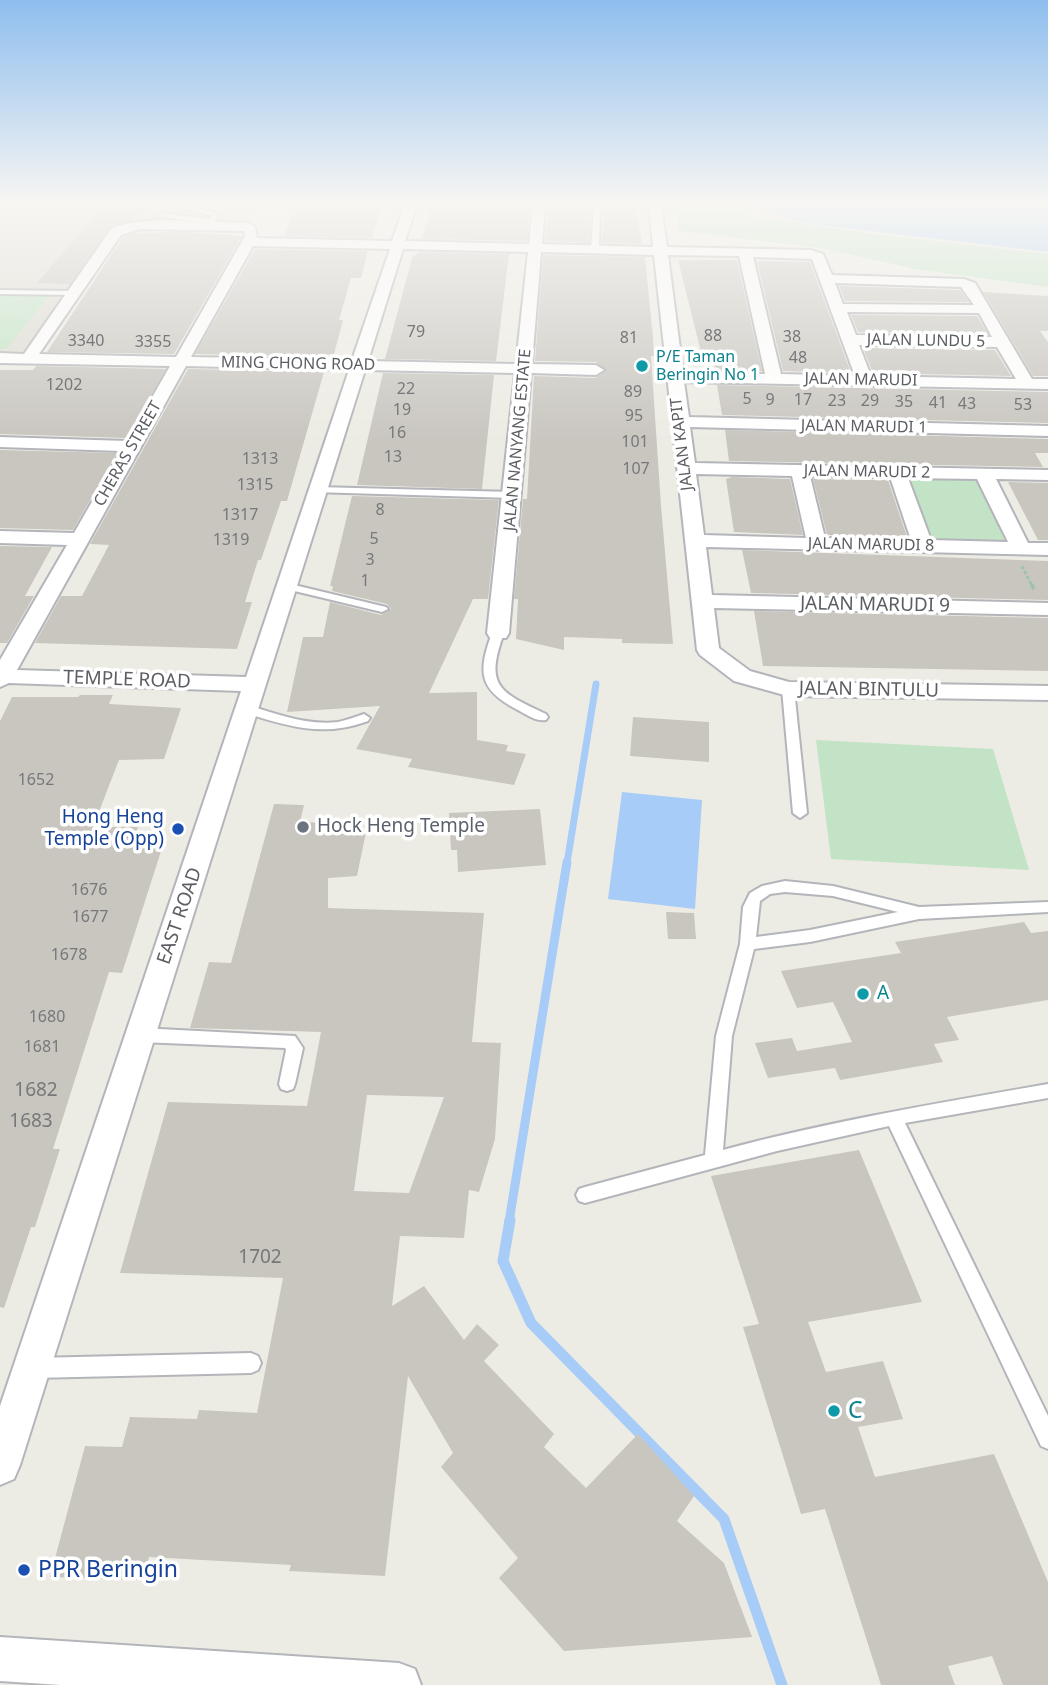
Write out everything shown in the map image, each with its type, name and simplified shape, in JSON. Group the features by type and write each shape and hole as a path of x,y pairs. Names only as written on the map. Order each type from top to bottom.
{"street":[{"path":"28,359 81,283"},
{"name":"CHERAS STREET","path":"1,677 222,283"},
{"name":"EAST ROAD","path":"0,1465 210,828 250,696 385,283"},
{"name":"JALAN NANYANG ESTATE","path":"498,633 532,283"},
{"name":"JALAN KAPIT","path":"665,283 702,601"},
{"path":"752,283 774,379"},
{"path":"827,283 865,380"},
{"path":"951,283 970,286 1027,384"},
{"path":"837,308 984,309"},
{"name":"JALAN LUNDU 5","path":"849,340 1003,342"},
{"name":"MING CHONG ROAD","path":"0,358 596,370"},
{"name":"JALAN MARUDI","path":"674,377 1048,384"},
{"name":"JALAN MARUDI 1","path":"680,422 1048,431"},
{"path":"0,442 133,446"},
{"name":"JALAN MARUDI 2","path":"685,468 1048,475"},
{"path":"800,471 817,544"},
{"path":"897,472 923,547"},
{"path":"984,474 1021,549"},
{"path":"0,537 80,539"},
{"name":"JALAN MARUDI 8","path":"694,541 1048,549"},
{"name":"JALAN MARUDI 9","path":"702,601 1046,608"},
{"name":"JALAN BINTULU","path":"702,601 708,650 742,676 788,689 1048,693"},
{"name":"TEMPLE ROAD","path":"1,677 250,696"},
{"path":"0,1659 399,1685"}],"lane":[{"path":"0,292 74,293"},
{"path":"317,490 513,495"},
{"path":"286,586 382,609"},
{"path":"498,633 489,661 488,672 492,686 500,696 542,718"},
{"path":"788,689 800,814"},
{"path":"250,696 309,727 347,726 364,718"},
{"path":"713,1160 724,1036 748,944 752,901 757,894 769,888 839,890 919,913"},
{"path":"748,944 810,936 919,913 1048,907"},
{"path":"140,1035 289,1041 295,1048 287,1084"},
{"path":"584,1195 777,1143 894,1118 1048,1091"},
{"path":"894,1118 1048,1439"},
{"path":"32,1368 251,1363"}],"path":[{"path":"1021,549 1018,558 1046,608"}],"shaded area":[{"path":"0,283 75,283 22,353 0,352"}],"green space":[{"path":"1016,283 1048,283 1048,287"},
{"path":"0,295 50,295 6,349 0,349"},
{"path":"910,478 979,480 1006,544 933,542"},
{"path":"816,740 993,749 1029,870 831,859"}],"water":[{"path":"622,792 702,800 695,909 608,899"}],"building":[{"path":"93,283 215,283 174,354 47,352"},
{"path":"236,283 350,283 339,320 343,320 334,354 329,354 328,357 195,354"},
{"path":"405,283 506,283 496,361 385,359"},
{"path":"541,283 648,283 653,337 654,356 651,356 661,506 673,644 622,643 622,639 564,637 564,650 516,639 518,599 514,599 523,499 527,499 534,376 596,378 606,371 596,362 535,361"},
{"path":"684,283 742,283 762,371 715,370 714,364 704,364"},
{"path":"762,283 818,283 851,373 783,371"},
{"path":"839,286 960,290 969,302 845,301"},
{"path":"983,292 1048,296 1048,331 1040,331 1048,342 1048,376 1033,376"},
{"path":"851,315 977,316 988,334 858,332"},
{"path":"863,348 995,350 1011,376 873,373"},
{"path":"36,366 166,369 126,438 0,434 0,370 33,370"},
{"path":"188,369 324,372 287,501 281,501 261,560 258,560 245,602 252,602 237,649 35,643 61,596 82,596 109,545 90,544"},
{"path":"383,373 494,375 482,489 357,485"},
{"path":"717,385 1048,392 1048,423 722,415"},
{"path":"725,430 1048,439 1048,453 1035,453 1043,467 729,461"},
{"path":"0,450 117,453 73,530 0,528"},
{"path":"726,479 790,479 803,535 734,532"},
{"path":"813,479 888,480 907,537 827,535"},
{"path":"1008,482 1048,483 1048,540 1038,540"},
{"path":"352,496 499,500 488,599 473,599 429,693 477,692 477,740 508,745 506,751 526,754 514,785 408,767 412,759 356,749 380,706 287,712 303,637 323,637 330,602 381,615 391,609 387,604 332,591 333,586 330,586"},
{"path":"0,546 52,547 25,596 34,596 7,643 0,643"},
{"path":"742,550 1048,561 1048,600 751,593"},
{"path":"754,611 1048,618 1048,671 763,666"},
{"path":"113,695 109,704 181,708 164,759 119,760 93,827 138,827 132,844 163,845 122,973 109,972 53,1149 60,1149 35,1227 31,1227 4,1308 0,1307 0,721 12,697"},
{"path":"633,717 709,722 709,762 630,756"},
{"path":"274,804 304,805 300,822 339,823 337,832 366,832 357,876 328,878 328,908 484,913 472,1042 501,1043 495,1139 479,1192 469,1190 464,1238 400,1236 392,1306 424,1286 464,1340 477,1324 499,1345 484,1361 554,1434 544,1447 586,1488 638,1434 694,1496 677,1521 724,1563 752,1637 564,1651 499,1578 518,1558 441,1467 453,1453 408,1376 385,1576 289,1571 291,1565 149,1557 144,1580 50,1577 85,1446 122,1447 130,1417 197,1419 199,1410 257,1413 283,1278 120,1273 168,1102 307,1106 321,1032 190,1028 209,962 231,963","holes":["367,1095 444,1097 409,1193 354,1191"]},
{"path":"540,809 546,865 458,872 457,850 451,850 449,813"},
{"path":"666,912 694,913 696,939 668,939"},
{"name":"A","path":"1024,922 1031,933 1048,931 1048,1000 947,1017 959,1040 934,1044 943,1062 840,1080 835,1068 768,1078 755,1043 792,1038 797,1051 852,1042 833,1002 797,1008 781,971 901,953 895,942"},
{"name":"C","path":"859,1150 922,1302 808,1322 826,1372 883,1361 903,1419 858,1427 875,1477 994,1454 1048,1582 1048,1685 1003,1685 992,1656 948,1666 955,1685 881,1685 825,1509 801,1514 743,1327 759,1324 711,1176"}],"waterway":[{"path":"567,863 596,684"},
{"path":"509,1222 567,862"},
{"path":"510,1220 503,1261 531,1323 724,1519 782,1685"}],"place":[{"name":"P/E Taman Beringin No 1","path":"642,366"},
{"name":"Hock Heng Temple","path":"303,827"},
{"name":"Hong Heng Temple (Opp)","path":"178,829"},
{"name":"A","path":"863,994"},
{"name":"C","path":"834,1411"},
{"name":"PPR Beringin","path":"24,1570"}]}
